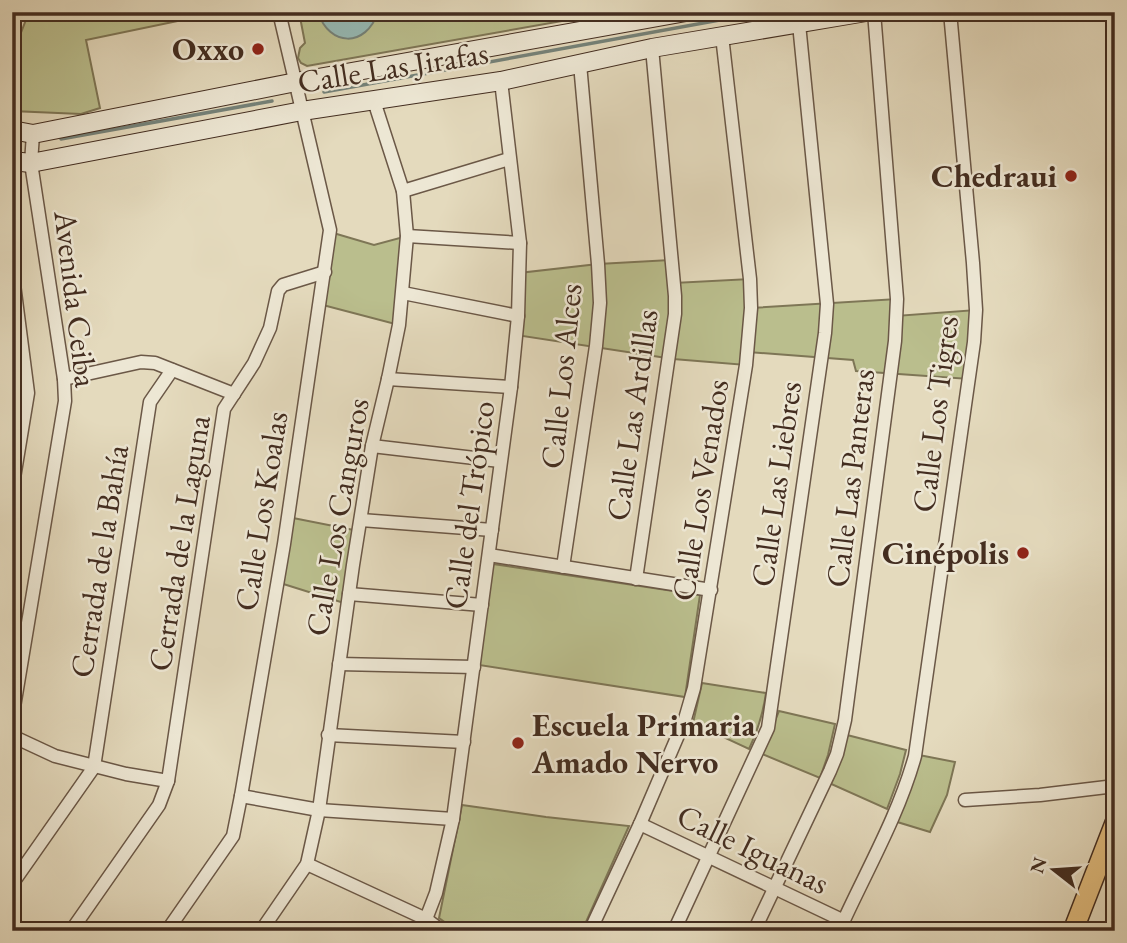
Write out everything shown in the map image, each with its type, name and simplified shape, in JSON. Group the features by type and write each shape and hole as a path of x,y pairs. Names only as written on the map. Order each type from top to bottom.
{"main road":[{"name":"Calle Las Jirafas","path":"12,130 33,134 296,82 685,12"},
{"name":"Calle Las Jirafas","path":"12,161 32,163 302,111 501,81 652,48 866,12"},
{"path":"1073,931 1115,823"}],"street":[{"name":"Calle Los Koalas","path":"167,931 233,836 284,544 325,272 330,230 279,12"},
{"name":"Calle Las Panteras","path":"754,931 830,771 840,742 895,341 896,286 874,12"},
{"name":"Calle Los Tigres","path":"841,926 897,807 915,756 974,342 976,310 973,263 950,12"},
{"name":"Calle Las Liebres","path":"674,931 768,728 825,333 827,304 799,24"},
{"name":"Calle Los Venados","path":"590,931 640,824 688,709 694,688 746,365 751,309 750,279 722,36"},
{"name":"Calle Las Ardillas","path":"636,579 675,314 652,48"},
{"name":"Calle Los Alces","path":"563,567 600,303 580,64"},
{"name":"Calle del Trópico","path":"418,931 436,893 453,818 511,387 518,316 520,243 501,81"},
{"name":"Calle Los Canguros","path":"262,931 307,864 319,810 338,664 372,446 399,325 407,236 403,191 374,101"},
{"name":"Avenida Ceiba","path":"12,719 65,401 32,163 33,134"},
{"path":"403,191 509,159"},
{"path":"407,236 520,243"},
{"name":"Avenida Ceiba","path":"12,269 28,393 12,490"},
{"name":"Cerrada de la Laguna","path":"71,931 159,804 168,781 224,409 254,363 270,328 278,291 283,285 325,272"},
{"path":"403,292 518,316"},
{"path":"64,379 141,362 155,363 234,394"},
{"name":"Cerrada de la Bahía","path":"94,767 150,402 172,369"},
{"path":"388,379 511,387"},
{"path":"372,446 500,461"},
{"path":"361,520 492,530"},
{"path":"489,555 711,590"},
{"path":"349,594 482,605"},
{"path":"338,664 474,667"},
{"path":"328,735 464,742"},
{"path":"12,736 55,756 94,767 168,781"},
{"path":"12,884 94,767"},
{"path":"965,800 1115,786"},
{"path":"241,796 319,810 453,818"},
{"name":"Calle Iguanas","path":"640,824 775,887 841,926"},
{"path":"307,864 426,919 442,931"}],"green space":[{"path":"29,12 221,12 86,40 100,108 81,114 12,111 12,56"},
{"path":"299,12 613,12 307,66 298,58 300,48 305,43"},
{"path":"330,232 374,245 407,236 399,325 319,304"},
{"path":"670,260 674,283 750,279 751,308 897,299 896,316 976,310 969,379 856,371 853,360 748,352 746,365 673,359 516,335 519,273 598,264"},
{"path":"288,517 359,531 347,604 277,582"},
{"path":"493,564 700,595 685,697 479,665"},
{"path":"702,683 766,693 760,722 749,749 693,723"},
{"path":"779,711 835,724 820,778 762,754"},
{"path":"847,735 906,750 887,809 829,783"},
{"path":"919,755 955,762 947,795 930,832 894,821"},
{"path":"462,805 629,826 582,931 457,931 439,918"}],"water":[{"path":"318,12 378,12 365,32 348,39 330,32"}],"waterway":[{"path":"12,35 21,12"},
{"path":"324,92 764,12"},
{"path":"61,139 272,101"}],"place":[{"name":"Oxxo","path":"258,49"},
{"name":"Chedraui","path":"1071,176"},
{"name":"Cinépolis","path":"1023,553"},
{"name":"Escuela Primaria Amado Nervo","path":"518,743"}]}
